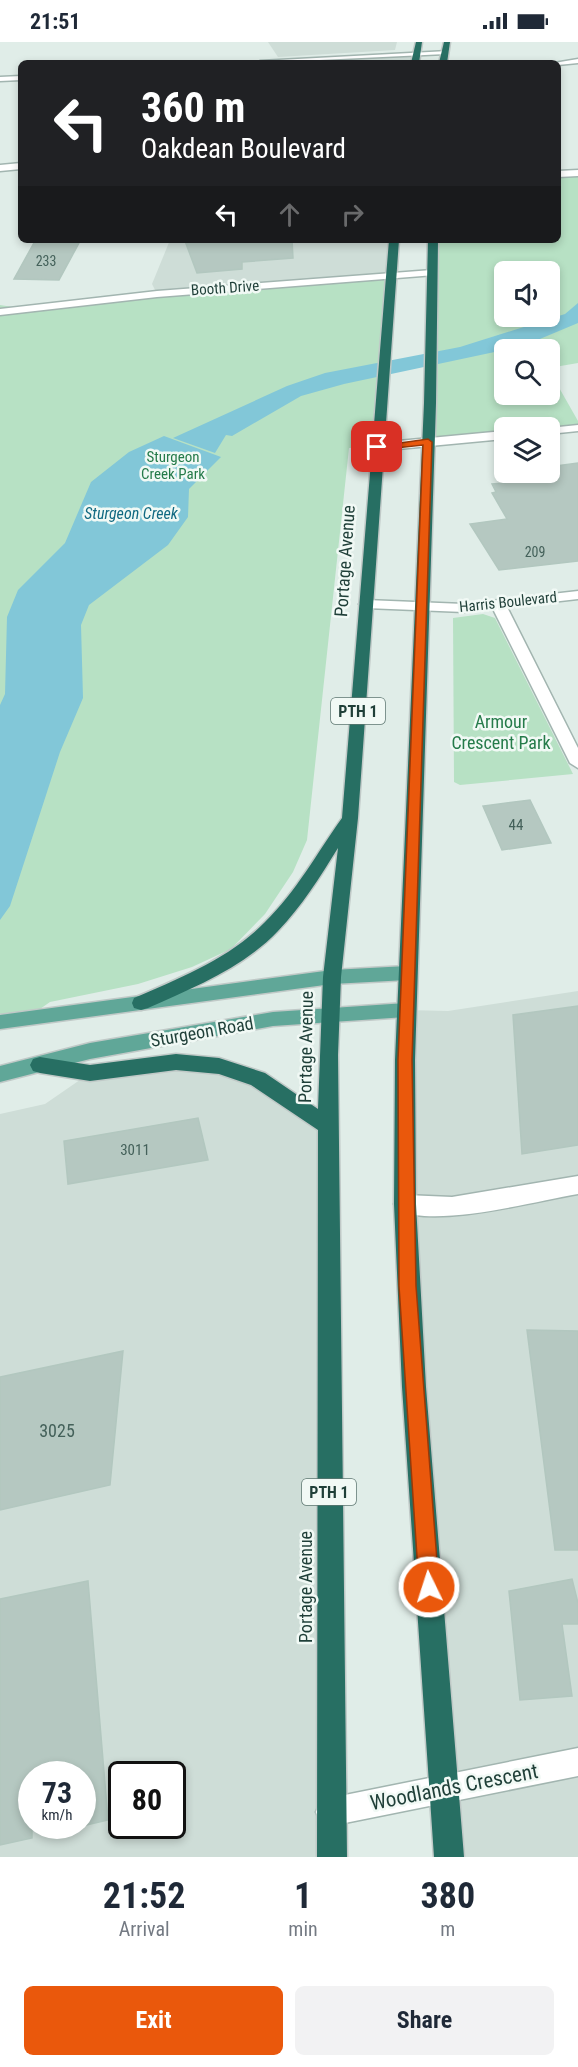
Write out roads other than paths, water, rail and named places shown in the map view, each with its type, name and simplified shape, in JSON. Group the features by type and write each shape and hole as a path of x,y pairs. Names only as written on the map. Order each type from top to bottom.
{"highway":[{"path":"415,60 419,42"},
{"path":"444,60 447,42"},
{"name":"Portage Avenue","path":"332,1857 328,1126 330,1014 350,818 379,412 394,243"},
{"path":"433,243 430,402 406,1010 405,1204 408,1286 449,1857"},
{"path":"141,1003 213,971 262,937 286,909 350,818"},
{"path":"40,1065 90,1073 176,1062 219,1066 258,1079 328,1126"}],"main road":[{"name":"Sturgeon Road","path":"0,1022 332,977 408,973"},
{"name":"Sturgeon Road","path":"0,1074 90,1051 273,1019 406,1010"}],"street":[{"path":"312,60 446,52"},
{"path":"561,63 578,62"},
{"path":"0,79 18,78"},
{"path":"0,168 18,166"},
{"path":"561,174 578,173"},
{"name":"Booth Drive","path":"0,312 19,308 157,294 432,273"},
{"name":"Booth Drive","path":"0,305 19,308"},
{"path":"560,430 578,428"},
{"path":"377,447 494,436"},
{"name":"Harris Boulevard","path":"366,604 464,608 578,595"},
{"path":"498,604 578,763"},
{"path":"405,1204 452,1206 578,1185"},
{"name":"Woodlands Crescent","path":"330,1812 578,1762"}],"water":[{"path":"578,303 578,323 540,339 494,339 494,352 344,384 301,396 232,436 226,435 215,453 173,438 287,386 325,373 460,347 524,327 560,327 560,316"},
{"name":"Sturgeon Creek","path":"164,436 221,457 189,489 188,517 168,545 89,605 81,625 83,698 60,752 10,906 0,920 0,705 5,694 7,617 18,590 65,543 91,482 129,452"}],"park label":[{"name":"Sturgeon Creek Park","path":"173,466"},
{"name":"Armour Crescent Park","path":"501,732"}]}
